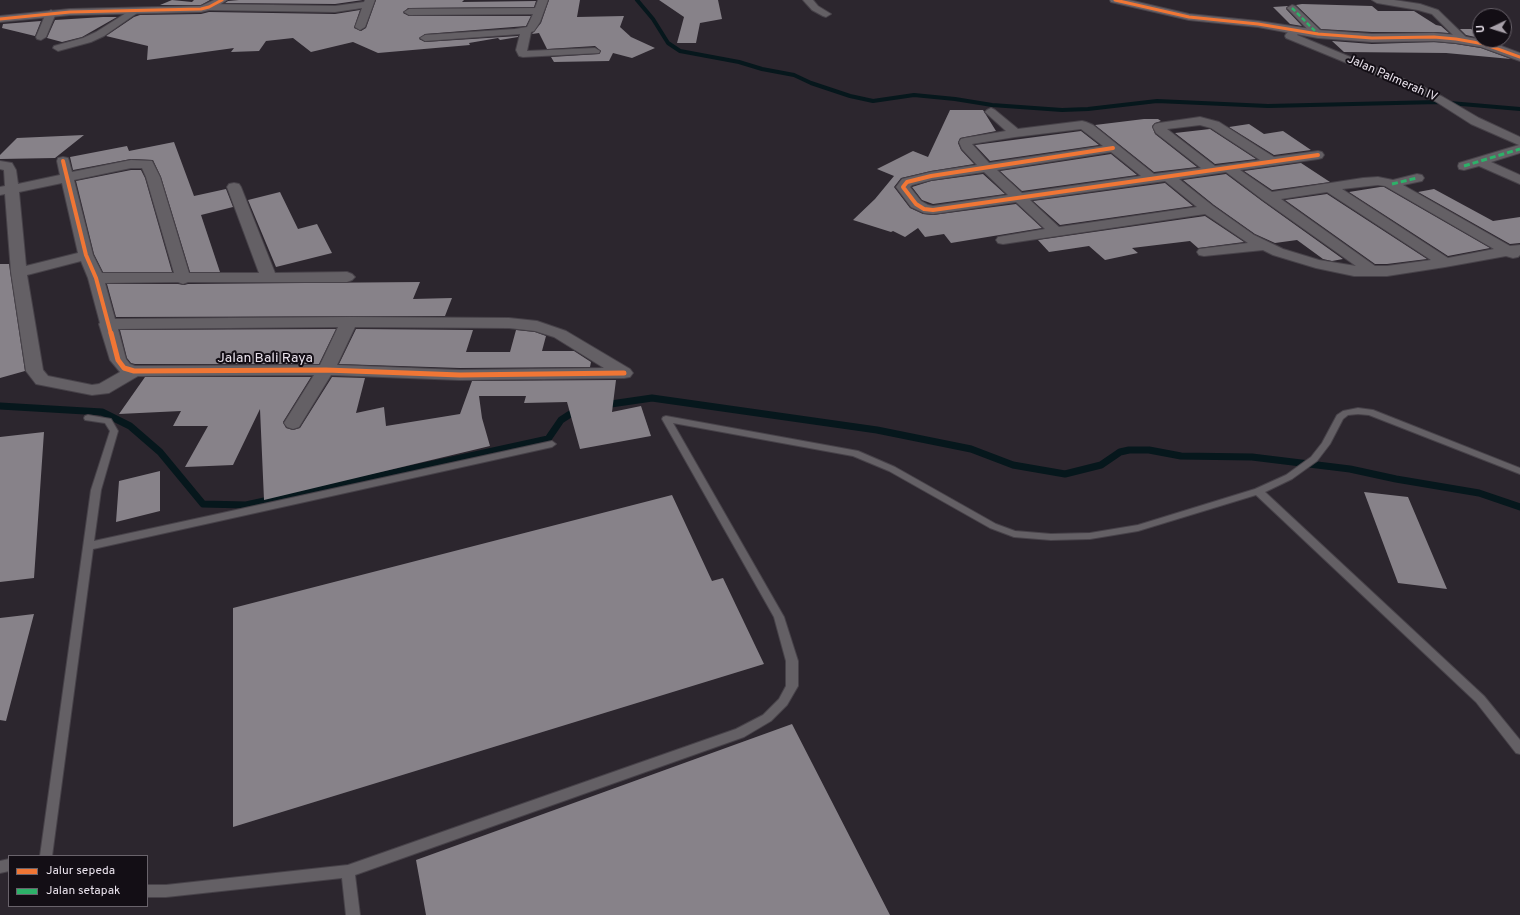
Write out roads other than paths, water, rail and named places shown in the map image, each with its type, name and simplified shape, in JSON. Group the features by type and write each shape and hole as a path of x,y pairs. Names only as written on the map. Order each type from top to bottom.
{"street":[{"path":"205,11 222,0"},
{"path":"425,38 526,31 533,27 542,0"},
{"path":"808,0 815,8 826,14"},
{"path":"1115,0 1189,17 1258,24 1318,34 1372,38 1434,37 1484,44 1518,55"},
{"path":"1377,0 1420,7 1435,12 1465,41"},
{"path":"0,19 51,13 336,9 369,2"},
{"path":"360,26 369,2"},
{"path":"1292,8 1318,34"},
{"path":"58,48 87,40 100,34 134,11"},
{"path":"409,12 539,11"},
{"path":"40,37 51,13"},
{"name":"Jalan Palmerah IV","path":"1296,30 1290,36 1391,76 1444,102 1475,121 1520,142"},
{"path":"526,31 521,50 523,54 595,51"},
{"path":"991,112 1015,133"},
{"path":"1212,170 1160,130 1159,126 1200,121 1215,125 1272,162"},
{"path":"1056,232 986,167 966,146 965,142 1015,133 1082,125 1089,128 1152,179"},
{"path":"1113,148 986,167 914,180 907,182 903,187 916,204 924,209 933,210 1318,155"},
{"path":"1464,166 1520,149"},
{"path":"63,161 86,255 96,278 107,324 118,360 124,368 134,371"},
{"path":"1479,161 1520,180"},
{"path":"6,190 131,164 147,164 153,177 183,279"},
{"path":"0,165 7,166 10,170 6,190 35,371 42,380 92,390 103,389 134,371"},
{"path":"1229,168 1372,272"},
{"path":"1169,177 1234,229 1263,246 1296,259 1316,264 1354,271 1372,272 1405,269 1516,253"},
{"path":"1392,184 1417,178"},
{"path":"1268,197 1378,181 1392,184 1516,253"},
{"path":"234,187 269,278"},
{"path":"1329,187 1445,263"},
{"path":"1003,240 1208,209"},
{"path":"1204,252 1263,246"},
{"path":"19,272 86,255"},
{"path":"96,278 183,279 347,277"},
{"path":"107,324 349,322 326,370 293,423"},
{"name":"Jalan Bali Raya","path":"134,371 326,370 460,375 624,373 560,334 537,326 509,323 349,322"}],"lane":[{"path":"148,891 166,891 348,872 740,733 767,718 783,702 792,686 792,661 779,617 666,419 856,453 892,468 993,526 1014,534 1051,537 1090,536 1138,528 1258,491 1289,477 1314,459 1326,444 1340,417 1346,413 1358,411 1370,412 1520,471"},
{"path":"46,855 96,490 114,431 108,421 88,418"},
{"path":"89,546 552,444"},
{"path":"1258,491 1480,699 1520,750"},
{"path":"348,872 353,915"}],"waterway":[{"path":"637,0 653,19 668,43 680,51 739,62 762,69 794,75 811,83 850,96 873,101 914,95 955,99 992,105 1062,110 1088,109 1157,101 1268,106 1438,102 1520,109"},
{"path":"604,405 652,398 877,430 971,449 1013,465 1065,474 1101,465 1120,452 1129,450 1149,450 1181,456 1252,457 1350,469 1396,479 1479,493 1520,507"},
{"path":"0,406 102,412 130,426 160,452 203,504 246,505 548,439 561,420 578,409"}]}
